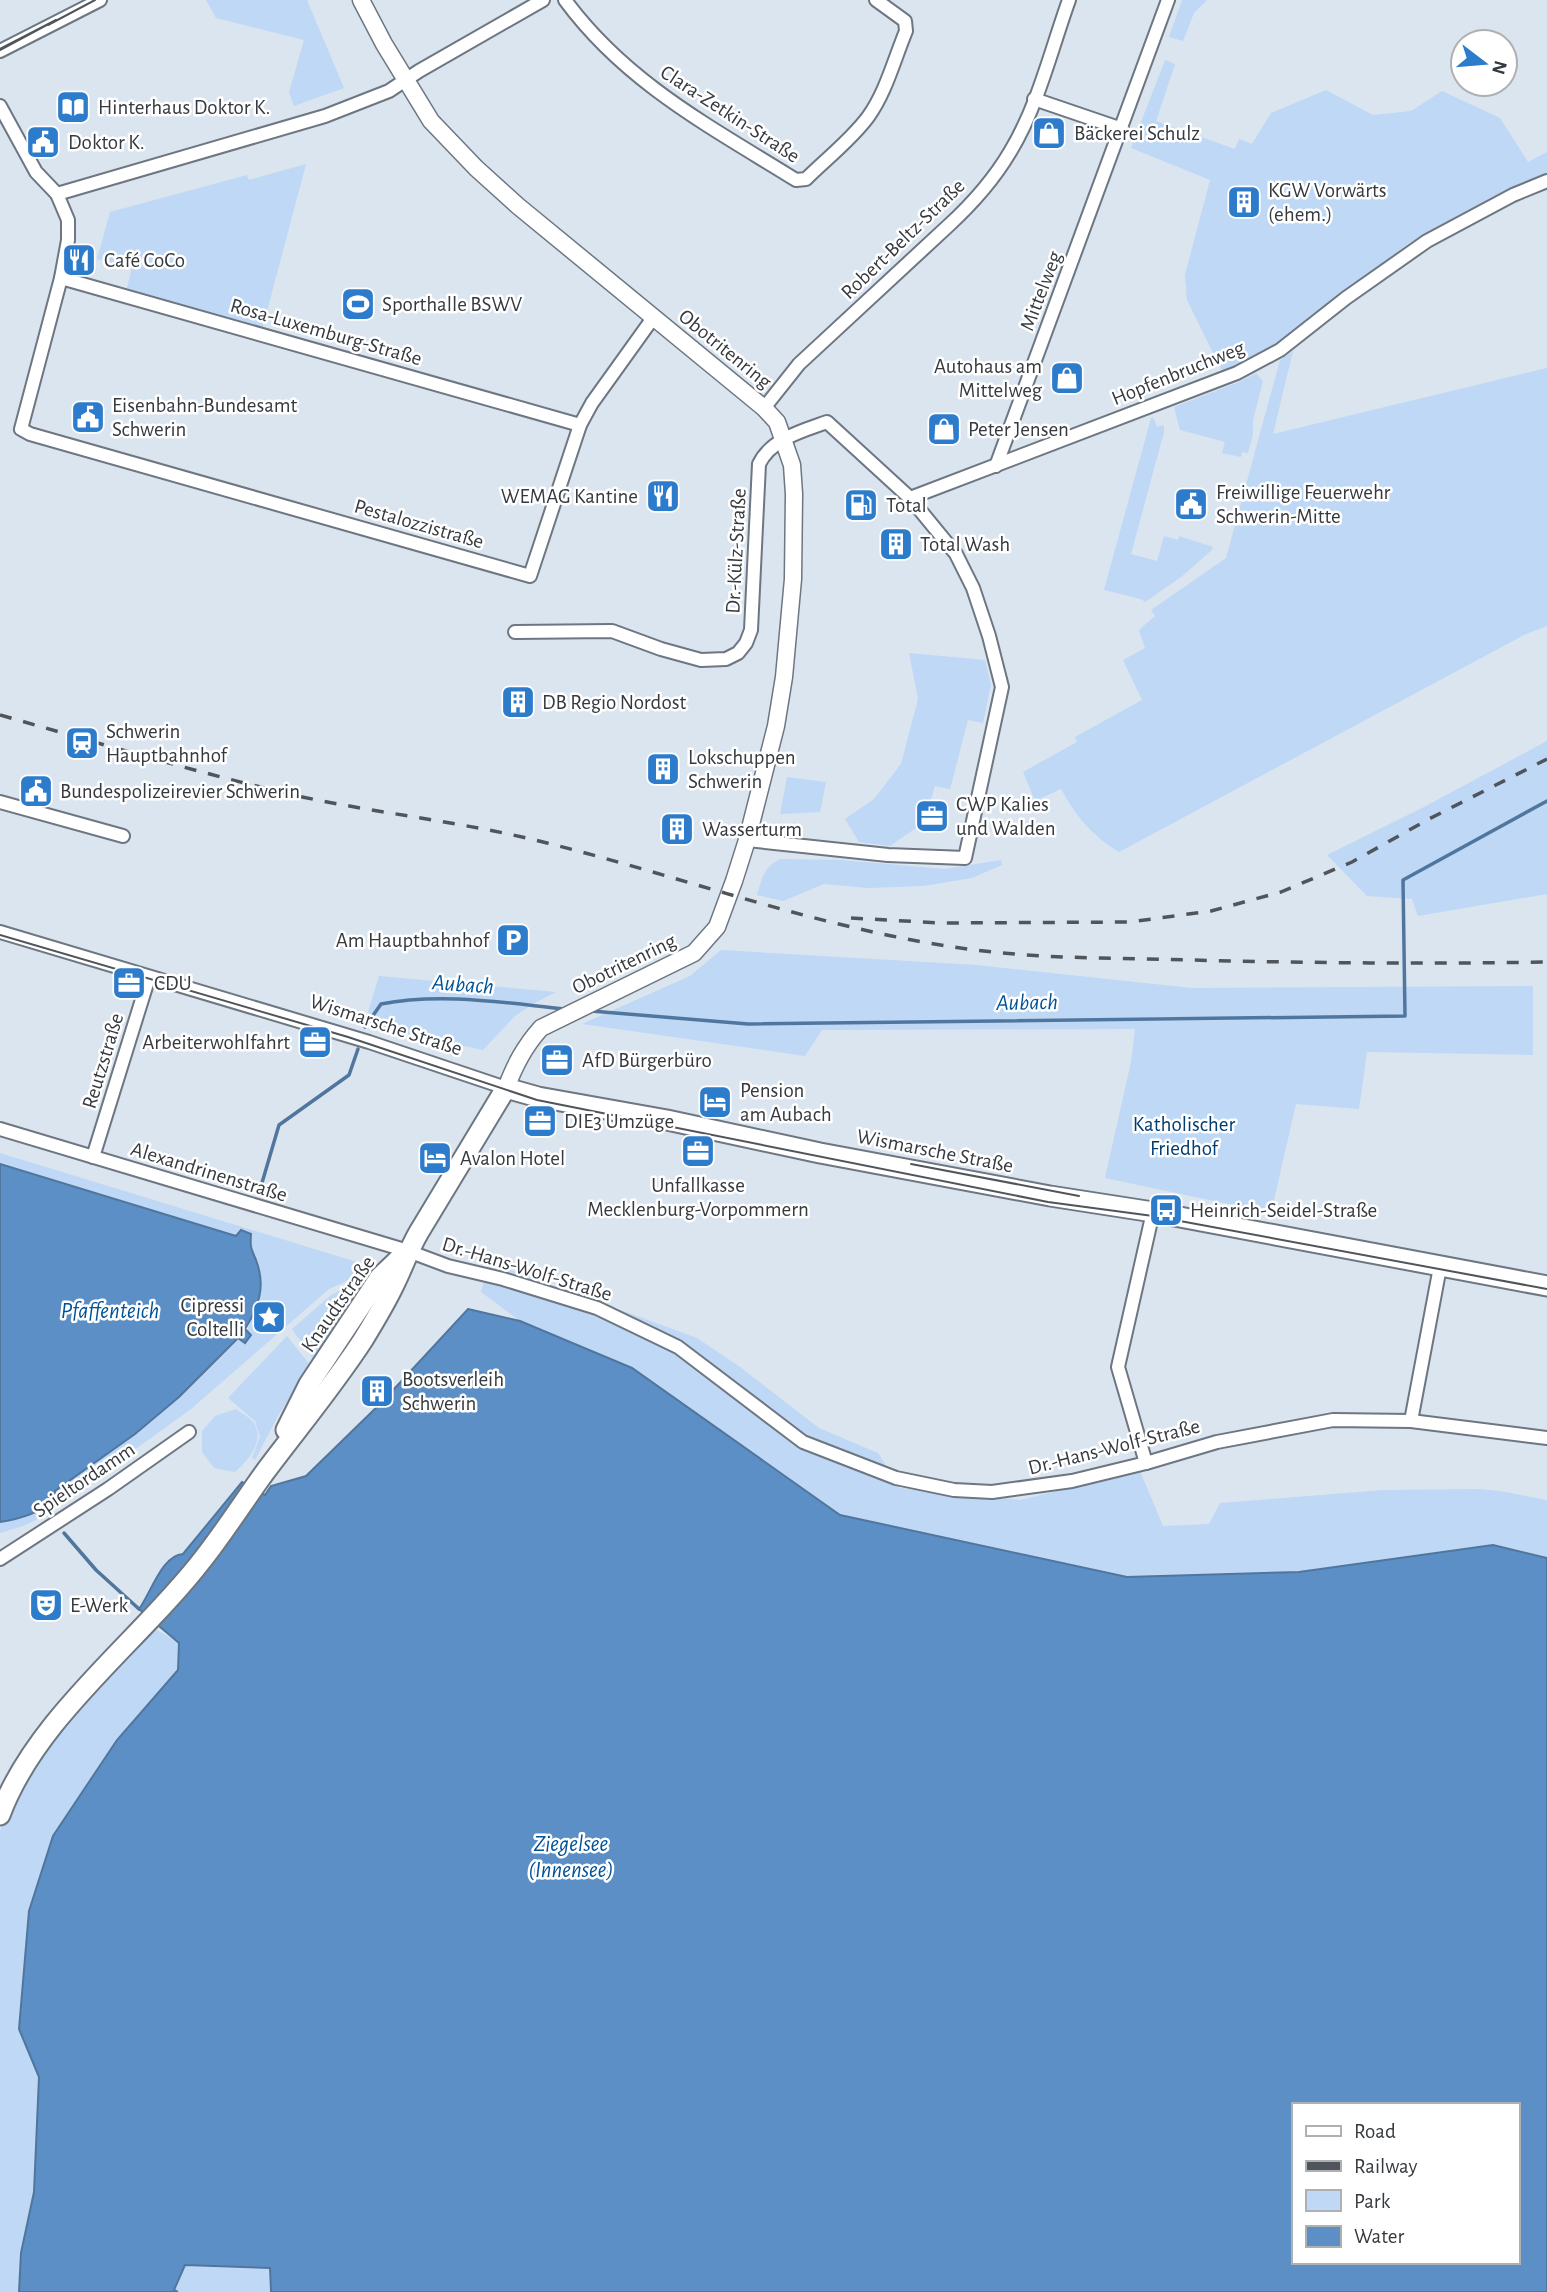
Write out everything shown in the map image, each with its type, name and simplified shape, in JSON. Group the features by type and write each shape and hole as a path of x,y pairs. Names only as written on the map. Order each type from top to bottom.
{"main road":[{"name":"Wismarsche Straße","path":"506,1088 538,1097 667,1120 820,1153 1547,1286"},
{"name":"Knaudtstraße","path":"0,1815 15,1780 58,1720 202,1560 363,1340 395,1284 408,1251 506,1088"}],"street":[{"path":"0,51 100,0"},
{"name":"Obotritenring","path":"361,0 406,82 431,121 476,168 518,206 764,408 777,422 792,465 793,579 776,726 747,841 717,927 694,953 541,1028 517,1060 506,1088"},
{"path":"57,194 325,116 389,91 543,0"},
{"name":"Clara-Zetkin-Straße","path":"565,0 599,39 672,104 796,180 806,179 854,133 881,94 906,32 905,21 876,0"},
{"name":"Robert-Beltz-Straße","path":"764,408 799,364 969,206 1011,151 1034,99 1069,0"},
{"name":"Mittelweg","path":"996,466 1168,0"},
{"path":"1034,99 1122,130"},
{"path":"0,107 36,172 57,194 68,220 68,240 61,278"},
{"name":"Hopfenbruchweg","path":"910,498 1237,373 1280,350 1346,298 1427,241 1513,195 1547,181"},
{"name":"Pestalozzistraße","path":"61,278 21,429 30,434 530,576 580,425 592,403 653,318"},
{"name":"Rosa-Luxemburg-Straße","path":"61,278 580,425"},
{"name":"Dr.-Külz-Straße","path":"515,632 612,631 671,653 701,660 726,659 738,653 751,630 759,464 765,451 797,432 827,422 910,498"},
{"path":"747,841 888,855 965,858 1002,687 973,588 956,554 910,498"},
{"path":"0,802 123,836"},
{"name":"Wismarsche Straße","path":"0,932 369,1042 506,1088"},
{"name":"Reutzstraße","path":"93,1157 149,977"},
{"name":"Alexandrinenstraße","path":"0,1129 408,1251"},
{"path":"1146,1463 1118,1367 1153,1212"},
{"name":"Dr.-Hans-Wolf-Straße","path":"408,1251 448,1266 503,1279 597,1308 678,1347 803,1442 896,1478 954,1490 992,1492 1072,1480 1146,1463 1216,1441 1334,1420 1411,1422 1547,1438"},
{"path":"1411,1422 1440,1267"},
{"name":"Spieltordamm","path":"0,1559 189,1432"}],"green space":[{"path":"206,0 307,0 344,88 294,106 289,92 304,40 216,18"},
{"path":"1182,0 1207,0 1194,13 1183,41 1169,37"},
{"path":"1165,60 1175,64 1156,121 1235,149 1239,139 1252,144 1271,113 1326,90 1373,115 1411,111 1442,91 1449,94 1449,98 1457,98 1500,118 1528,162 1547,152 1547,174 1509,189 1409,243 1277,343 1222,371 1187,300 1185,275 1210,180 1131,148"},
{"path":"306,164 261,334 125,296 134,259 119,256 117,265 97,259 110,212 247,175 249,180"},
{"path":"1293,351 1273,434 1547,368 1547,626 1526,634 1119,852 1086,825 1061,789 1035,801 1023,772 1077,742 1075,737 1142,700 1123,660 1145,648 1139,630 1155,616 1151,610 1226,558 1280,360"},
{"path":"1256,373 1263,381 1248,453 1242,452 1241,457 1222,453 1225,442 1180,430 1174,407"},
{"path":"1153,417 1157,427 1164,425 1164,432 1131,554 1157,561 1164,536 1178,540 1179,536 1213,547 1181,577 1145,602 1104,590"},
{"path":"909,653 985,660 991,685 983,723 968,720 950,789 935,786 930,803 922,801 916,828 890,846 859,842 845,819 874,799 901,764 918,699"},
{"path":"1547,741 1547,894 1418,916 1412,899 1367,896 1327,855 1424,807"},
{"path":"787,777 826,782 820,812 780,814"},
{"path":"780,859 841,860 945,869 1001,860 1002,865 972,878 924,886 868,888 824,884 783,901 757,895 767,869"},
{"name":"Katholischer Friedhof","path":"721,950 977,965 1192,988 1533,986 1533,1055 1367,1052 1359,1109 1296,1104 1271,1213 1105,1178 1131,1062 1135,1029 822,1030 805,1056 582,1024 690,976"},
{"path":"379,976 556,992 515,1016 483,1050 364,1025"},
{"path":"0,1153 357,1262 357,1268 353,1276 329,1289 191,1409 40,1518 0,1533 0,1522 30,1514 51,1504 57,1499 55,1491 135,1434 179,1397 239,1338 244,1343 260,1301 261,1286 251,1234 241,1230 236,1236 0,1164"},
{"path":"489,1262 697,1338 740,1367 819,1428 878,1453 900,1488 1020,1500 1140,1471 1163,1526 1209,1524 1220,1503 1384,1490 1500,1491 1547,1500 1547,1558 1493,1545 1299,1572 1127,1577 840,1515 632,1368 520,1321 481,1292"},
{"path":"355,1282 360,1285 359,1288 314,1360 292,1329 330,1296"},
{"path":"287,1336 310,1365 278,1416 255,1460 252,1458 260,1437 255,1421 228,1398"},
{"path":"236,1409 253,1421 257,1437 250,1456 235,1472 214,1468 202,1452 202,1431 215,1416"},
{"path":"157,1630 179,1643 178,1670 117,1740 53,1836 29,1911 19,2029 39,2077 34,2192 21,2253 19,2292 0,2292 0,1831 38,1756 142,1638"},
{"path":"185,2266 269,2269 270,2292 181,2292 175,2289"}],"water":[{"name":"Pfaffenteich","path":"0,1164 236,1236 241,1230 251,1234 251,1248 259,1270 261,1287 254,1313 245,1329 251,1335 245,1343 238,1338 179,1397 135,1434 55,1491 57,1499 51,1504 30,1514 0,1522"},
{"name":"Ziegelsee (Innensee)","path":"468,1309 520,1321 632,1368 840,1515 1127,1577 1299,1572 1493,1545 1547,1558 1547,2292 271,2292 270,2268 185,2265 174,2290 178,2292 19,2292 21,2253 34,2192 39,2077 19,2029 29,1911 53,1836 117,1740 178,1670 179,1643 139,1609 163,1568 176,1556 183,1554 242,1482 265,1495 271,1486 306,1476 382,1402"}],"waterway":[{"name":"Aubach","path":"591,1011 748,1024 1405,1016 1403,880 1547,801"},
{"name":"Aubach","path":"365,1027 381,1004 404,1001 473,1000 565,1009"},
{"name":"Aubach","path":"259,1193 279,1125 349,1075 358,1049"},
{"path":"64,1533 96,1570 139,1609"}],"tram line":[{"path":"48,25 95,0"},
{"path":"0,49 56,20 0,50"},
{"path":"0,935 348,1037 537,1100 1048,1202 1153,1216 1547,1289"},
{"path":"911,1164 1079,1196"}],"railway":[{"path":"0,715 261,787 547,843 824,920 936,944 993,952 1092,958 1547,962"},
{"path":"851,918 941,923 1130,922 1211,911 1281,892 1352,862 1547,759"}],"place":[{"name":"Hinterhaus Doktor K.","path":"73,107"},
{"name":"Bäckerei Schulz","path":"1049,133"},
{"name":"Doktor K.","path":"43,142"},
{"name":"KGW Vorwärts (ehem.)","path":"1244,202"},
{"name":"Café CoCo","path":"79,260"},
{"name":"Sporthalle BSWV","path":"358,304"},
{"name":"Autohaus am Mittelweg","path":"1067,378"},
{"name":"Eisenbahn-Bundesamt Schwerin","path":"88,417"},
{"name":"Peter Jensen","path":"944,429"},
{"name":"WEMAG Kantine","path":"663,496"},
{"name":"Freiwillige Feuerwehr Schwerin-Mitte","path":"1191,504"},
{"name":"Total","path":"861,505"},
{"name":"Total Wash","path":"896,544"},
{"name":"DB Regio Nordost","path":"518,702"},
{"name":"Schwerin Hauptbahnhof","path":"82,743"},
{"name":"Lokschuppen Schwerin","path":"663,769"},
{"name":"Bundespolizeirevier Schwerin","path":"36,791"},
{"name":"CWP Kalies und Walden","path":"932,816"},
{"name":"Wasserturm","path":"677,829"},
{"name":"Am Hauptbahnhof","path":"513,940"},
{"name":"CDU","path":"129,983"},
{"name":"Arbeiterwohlfahrt","path":"315,1042"},
{"name":"AfD Bürgerbüro","path":"557,1060"},
{"name":"Pension am Aubach","path":"715,1102"},
{"name":"DIE3 Umzüge","path":"540,1121"},
{"name":"Unfallkasse Mecklenburg-Vorpommern","path":"698,1151"},
{"name":"Avalon Hotel","path":"435,1158"},
{"name":"Heinrich-Seidel-Straße","path":"1166,1210"},
{"name":"Cipressi Coltelli","path":"269,1317"},
{"name":"Bootsverleih Schwerin","path":"377,1391"},
{"name":"E-Werk","path":"46,1605"}]}
